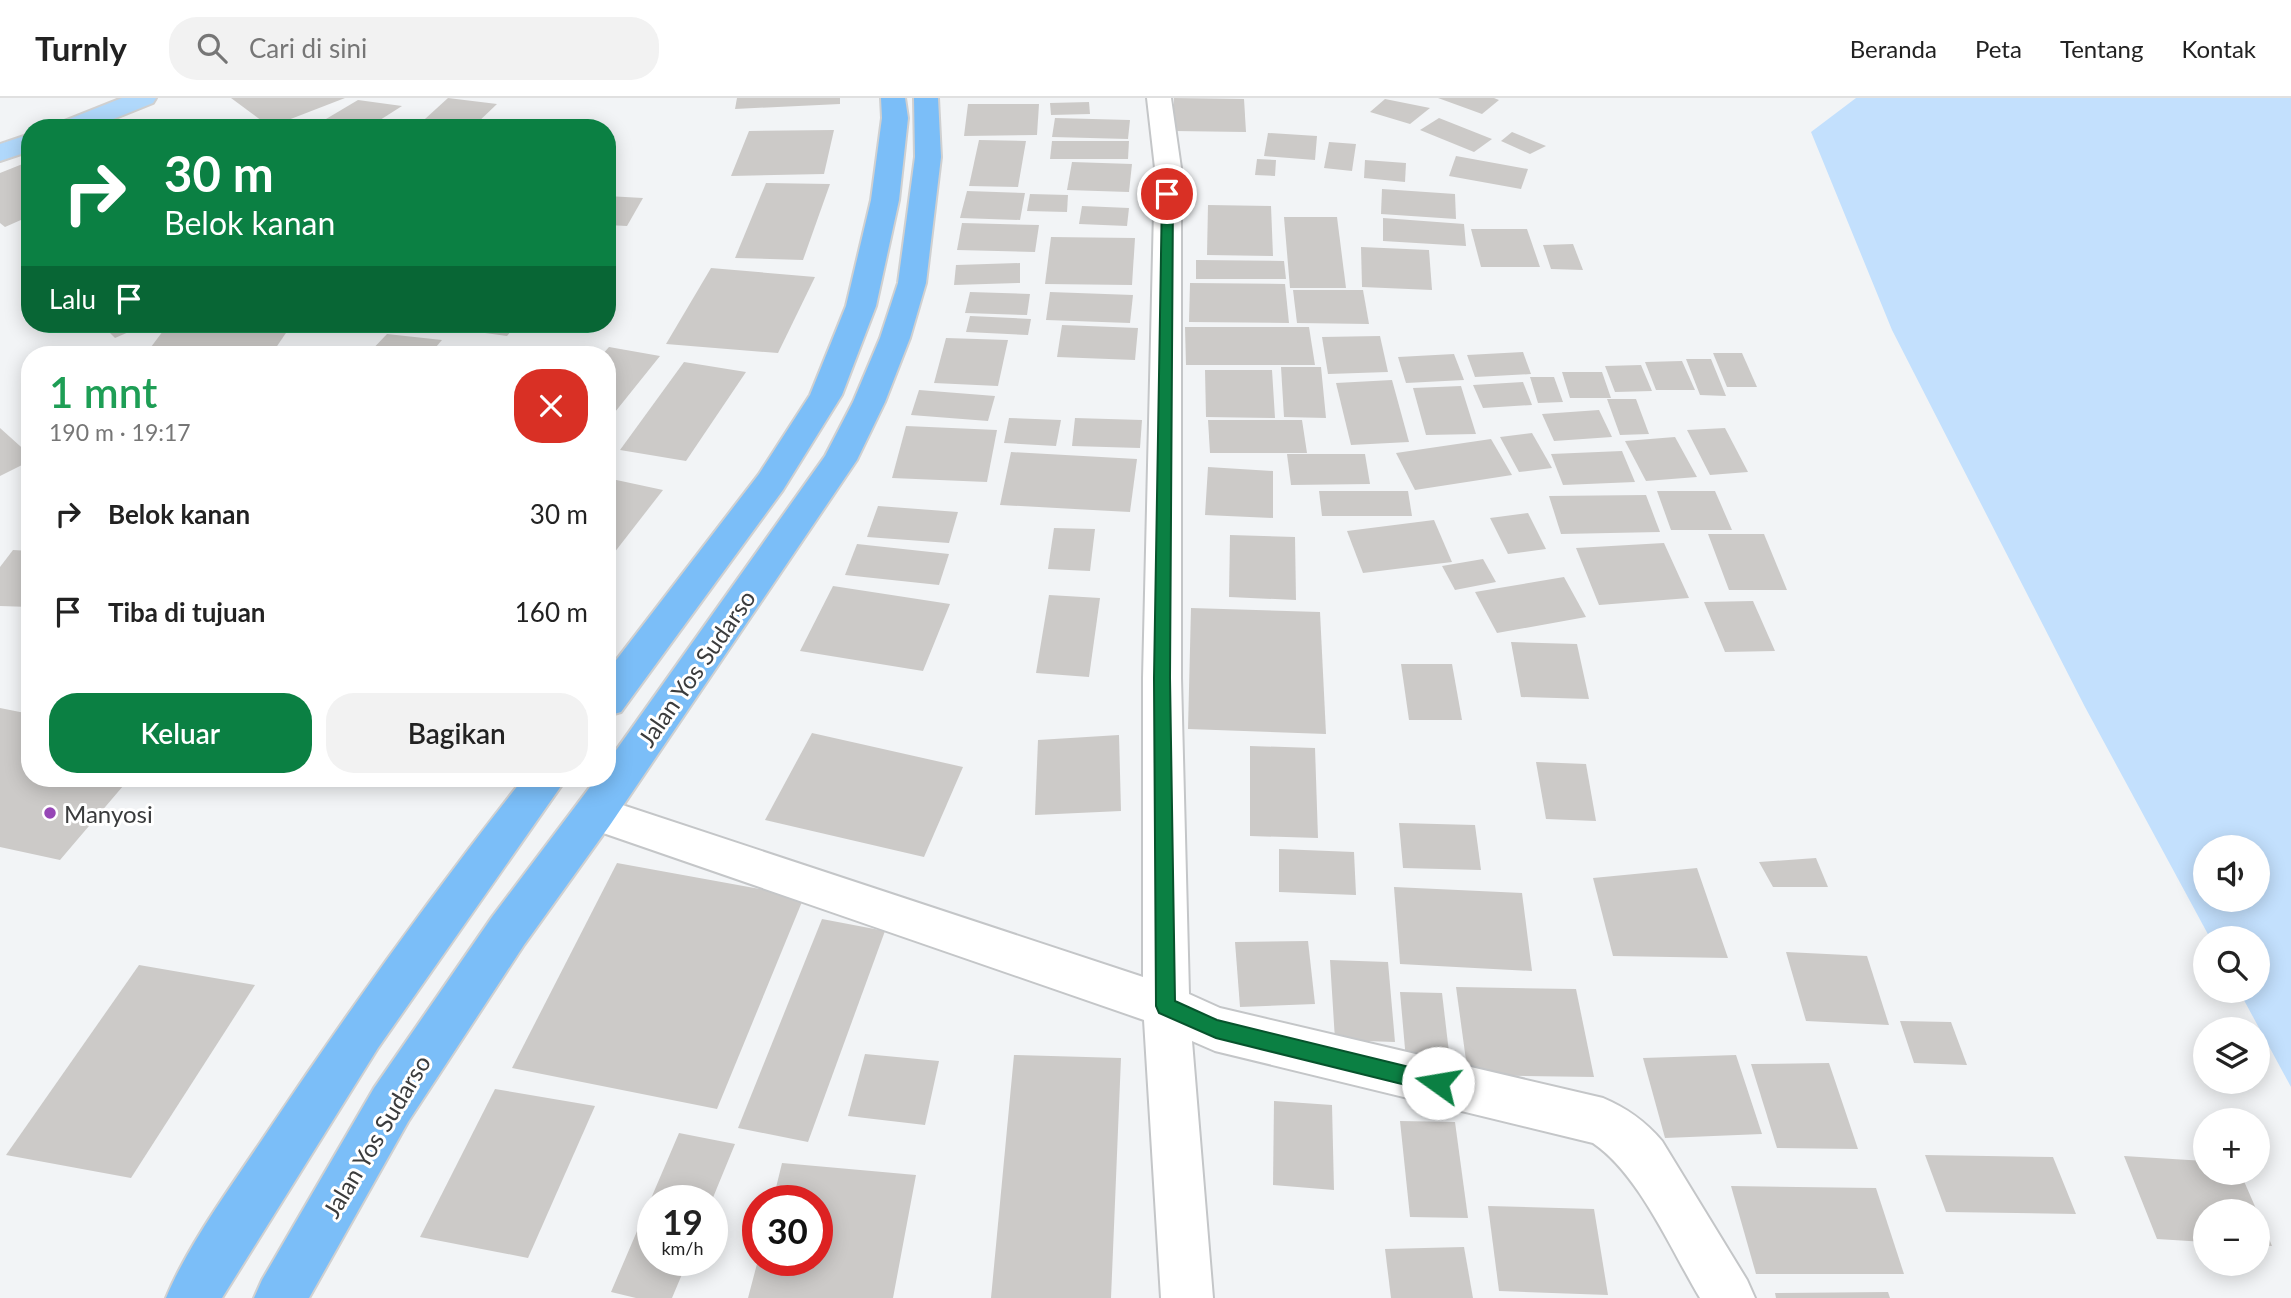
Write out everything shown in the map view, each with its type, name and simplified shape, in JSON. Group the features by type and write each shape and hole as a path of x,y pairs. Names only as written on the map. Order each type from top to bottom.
{"highway":[{"name":"Jalan Yos Sudarso","path":"616,689 771,482 826,395 861,306 885,200 895,118 893,98"},
{"name":"Jalan Yos Sudarso","path":"616,783 840,460 869,402 895,338 912,283 928,157 926,98"},
{"path":"192,1298 273,1163 403,971 540,787"},
{"name":"Jalan Yos Sudarso","path":"280,1298 391,1105 508,931 613,787"}],"main road":[{"path":"91,119 144,98"},
{"path":"0,153 21,145"}],"street":[{"path":"1159,98 1168,169 1162,678 1166,1006 1187,1298"},
{"path":"595,813 1166,1006 1227,1032 1583,1117 1616,1128 1645,1158 1729,1298"}],"water":[{"path":"1856,98 2291,98 2291,1087 2270,1048 2270,1017 2253,1017 2246,1003 2270,1003 2270,926 2204,926 2196,912 2270,912 2270,835 2193,835 2193,907 2085,707 1892,330 1811,132"}],"building":[{"path":"231,98 345,98 291,119 259,119"},
{"path":"448,98 497,104 481,119 425,119"},
{"path":"737,98 840,98 840,104 735,109"},
{"path":"1174,98 1244,99 1246,132 1174,131"},
{"path":"1438,98 1494,98 1499,100 1482,114"},
{"path":"1385,99 1430,108 1410,124 1370,112"},
{"path":"358,100 402,106 382,119 326,119"},
{"path":"1089,102 1090,114 1051,115 1050,103"},
{"path":"968,104 1039,104 1037,135 964,136"},
{"path":"1055,118 1130,120 1128,139 1052,137"},
{"path":"1439,118 1492,139 1474,152 1420,130"},
{"path":"834,130 824,174 731,176 749,131"},
{"path":"1512,132 1546,146 1530,154 1501,141"},
{"path":"1268,133 1317,136 1315,160 1264,156"},
{"path":"979,140 1026,141 1018,187 969,186"},
{"path":"1052,141 1129,141 1128,159 1050,159"},
{"path":"1329,142 1356,144 1352,171 1324,168"},
{"path":"1456,156 1528,169 1521,189 1449,176"},
{"path":"1257,159 1276,160 1275,176 1255,175"},
{"path":"1365,160 1406,163 1405,182 1364,178"},
{"path":"1072,162 1132,164 1129,192 1067,190"},
{"path":"21,165 21,220 5,227 0,223 0,173"},
{"path":"766,183 830,184 803,260 735,258"},
{"path":"1382,189 1455,194 1456,219 1381,214"},
{"path":"967,191 1025,193 1020,220 960,218"},
{"path":"1030,194 1068,195 1067,212 1027,211"},
{"path":"616,196 643,198 627,226 616,225"},
{"path":"1208,205 1271,206 1273,256 1207,255"},
{"path":"1082,206 1129,208 1127,226 1079,224"},
{"path":"1284,217 1337,217 1346,288 1290,288"},
{"path":"1383,218 1464,224 1466,246 1383,241"},
{"path":"962,223 1039,225 1035,252 957,250"},
{"path":"1471,229 1527,229 1540,267 1481,267"},
{"path":"1051,237 1135,238 1132,285 1045,284"},
{"path":"1573,244 1583,270 1551,269 1543,245"},
{"path":"1361,247 1429,250 1432,290 1362,287"},
{"path":"1196,260 1284,261 1286,279 1196,279"},
{"path":"1020,263 1020,283 954,285 956,265"},
{"path":"711,268 815,277 778,353 666,344"},
{"path":"1190,283 1285,284 1289,323 1189,322"},
{"path":"1293,290 1363,290 1369,324 1297,323"},
{"path":"970,292 1030,294 1027,315 965,313"},
{"path":"1050,292 1133,295 1130,323 1046,320"},
{"path":"970,316 1031,319 1028,335 966,332"},
{"path":"1062,325 1138,328 1135,360 1057,357"},
{"path":"1185,327 1309,327 1315,365 1186,365"},
{"path":"110,333 126,333 115,338"},
{"path":"162,333 286,333 277,346 152,346"},
{"path":"485,333 510,333 507,336"},
{"path":"387,334 442,340 437,346 376,346"},
{"path":"1380,336 1388,372 1328,374 1322,337"},
{"path":"946,338 1008,340 998,386 934,383"},
{"path":"616,348 660,356 616,411"},
{"path":"1523,352 1531,374 1475,377 1467,355"},
{"path":"1713,353 1742,353 1757,387 1727,387"},
{"path":"1454,354 1464,380 1406,383 1398,357"},
{"path":"1686,359 1711,359 1726,396 1700,395"},
{"path":"1682,361 1695,390 1656,390 1645,362"},
{"path":"684,362 746,372 686,461 620,450"},
{"path":"1641,365 1652,391 1615,392 1605,366"},
{"path":"1281,367 1321,367 1326,418 1284,417"},
{"path":"1205,370 1272,370 1275,418 1206,417"},
{"path":"1562,372 1602,372 1611,398 1570,398"},
{"path":"1530,377 1554,377 1563,402 1538,403"},
{"path":"1392,380 1409,442 1351,445 1336,383"},
{"path":"1523,382 1532,405 1483,408 1473,385"},
{"path":"1461,386 1476,434 1426,435 1413,388"},
{"path":"919,390 995,396 988,421 911,415"},
{"path":"1607,399 1636,399 1649,434 1620,435"},
{"path":"1599,410 1612,437 1554,441 1542,414"},
{"path":"1009,418 1061,420 1056,446 1004,443"},
{"path":"1075,418 1142,420 1140,448 1072,446"},
{"path":"1208,420 1302,420 1307,453 1210,453"},
{"path":"906,426 997,430 987,482 892,478"},
{"path":"0,428 21,447 21,466 0,476"},
{"path":"1725,428 1748,472 1710,475 1687,430"},
{"path":"1532,433 1552,468 1519,472 1500,437"},
{"path":"1675,437 1697,477 1646,481 1625,441"},
{"path":"1491,439 1512,475 1415,490 1396,453"},
{"path":"1622,451 1635,482 1563,485 1551,454"},
{"path":"1011,452 1137,459 1130,512 1000,505"},
{"path":"1287,454 1365,454 1370,484 1291,485"},
{"path":"1208,467 1273,471 1273,518 1205,515"},
{"path":"616,480 663,490 616,550"},
{"path":"1319,491 1408,491 1412,516 1322,516"},
{"path":"1657,491 1715,491 1732,530 1671,530"},
{"path":"1646,495 1660,532 1561,534 1549,496"},
{"path":"878,506 958,512 949,543 867,537"},
{"path":"1528,513 1546,549 1508,554 1490,518"},
{"path":"1434,520 1452,562 1363,573 1347,531"},
{"path":"1054,528 1095,529 1090,571 1048,569"},
{"path":"1708,534 1764,534 1787,590 1729,590"},
{"path":"1230,535 1295,537 1296,600 1229,597"},
{"path":"1664,543 1689,598 1599,605 1576,548"},
{"path":"857,544 949,554 939,585 845,575"},
{"path":"13,550 21,550 21,607 0,606 0,567"},
{"path":"1483,559 1496,582 1455,590 1442,566"},
{"path":"1564,577 1586,617 1497,633 1475,592"},
{"path":"833,586 950,604 923,671 800,651"},
{"path":"1049,595 1100,598 1089,677 1036,673"},
{"path":"1753,601 1775,651 1725,652 1704,602"},
{"path":"1191,608 1320,612 1326,734 1188,729"},
{"path":"1511,642 1577,644 1589,699 1521,697"},
{"path":"1401,664 1452,664 1462,720 1409,720"},
{"name":"Manyosi","path":"0,708 21,712 21,787 122,787 60,860 0,847"},
{"path":"812,733 963,767 924,857 765,820"},
{"path":"1119,735 1121,811 1035,815 1038,740"},
{"path":"1250,746 1315,748 1318,838 1250,836"},
{"path":"1536,762 1586,764 1596,821 1546,819"},
{"path":"1399,823 1475,825 1481,870 1403,868"},
{"path":"1279,849 1354,852 1356,895 1279,892"},
{"path":"1816,858 1828,887 1773,887 1759,862"},
{"path":"617,863 804,897 717,1109 512,1068"},
{"path":"1697,868 1728,958 1613,956 1593,878"},
{"path":"1394,887 1522,893 1532,971 1400,964"},
{"path":"822,919 885,931 808,1142 738,1128"},
{"path":"1308,941 1315,1004 1240,1007 1235,942"},
{"path":"1786,952 1867,956 1889,1025 1806,1021"},
{"path":"1330,960 1388,962 1395,1042 1335,1040"},
{"path":"139,965 255,985 131,1178 6,1155"},
{"path":"1456,987 1576,989 1594,1077 1468,1075"},
{"path":"1400,992 1442,993 1450,1061 1406,1060"},
{"path":"1900,1021 1951,1022 1967,1065 1914,1063"},
{"path":"865,1054 939,1061 925,1125 848,1116"},
{"path":"1014,1055 1121,1058 1111,1298 991,1298"},
{"path":"1736,1055 1762,1134 1665,1138 1643,1058"},
{"path":"1829,1063 1858,1149 1777,1148 1751,1064"},
{"path":"495,1089 595,1106 528,1258 420,1237"},
{"path":"1274,1101 1332,1105 1334,1190 1273,1185"},
{"path":"1400,1121 1455,1122 1468,1218 1410,1217"},
{"path":"679,1133 735,1144 718,1185 657,1185"},
{"path":"1925,1155 2053,1157 2076,1214 1946,1212"},
{"path":"2124,1156 2193,1160 2193,1185 2246,1185 2252,1199 2193,1199 2193,1241 2157,1239"},
{"path":"782,1163 916,1175 893,1298 748,1298 754,1276 833,1276 833,1185 777,1185"},
{"path":"1731,1186 1876,1188 1904,1274 1756,1274"},
{"path":"1488,1206 1594,1209 1608,1295 1499,1291"},
{"path":"637,1231 637,1276 681,1276 672,1298 636,1298 611,1292"},
{"path":"1464,1247 1473,1298 1391,1298 1385,1249"},
{"path":"1888,1292 1890,1298 1776,1298 1775,1293"}],"place":[{"name":"Manyosi","path":"50,813"}],"route":[{"path":"1167,194 1162,678 1166,1006 1216,1029 1438,1083"}]}
